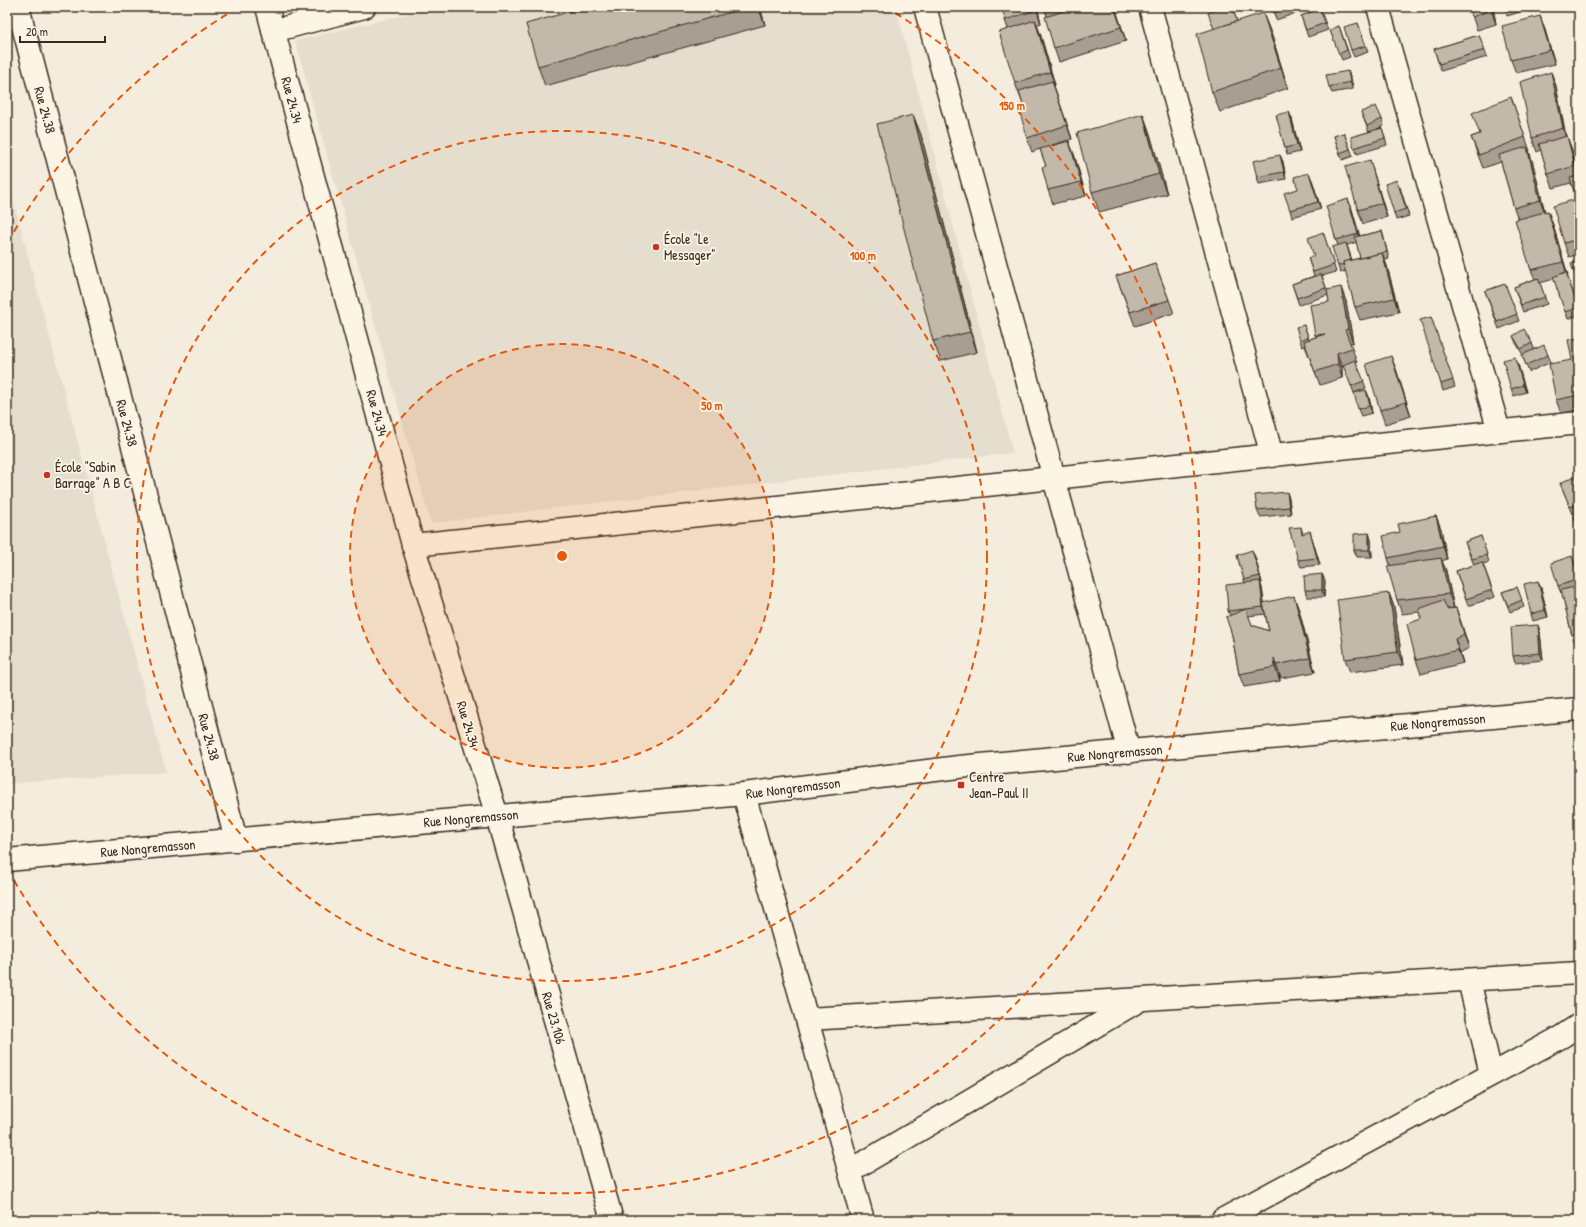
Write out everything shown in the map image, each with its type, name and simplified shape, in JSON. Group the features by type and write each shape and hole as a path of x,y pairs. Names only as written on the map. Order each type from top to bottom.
{"street":[{"name":"Rue 24.38","path":"18,7 236,840"},
{"name":"Rue 24.34","path":"266,7 412,545 497,816"},
{"path":"273,31 364,7"},
{"path":"925,7 1129,752"},
{"path":"1150,7 1272,456"},
{"path":"1378,7 1499,431"},
{"path":"412,545 1579,423"},
{"name":"Rue Nongremasson","path":"7,860 744,794 959,767 1579,709"},
{"path":"744,794 864,1220"},
{"name":"Rue 23.106","path":"497,816 612,1220"},
{"path":"808,1019 1579,973"},
{"path":"1469,980 1491,1074"},
{"path":"850,1171 1141,999"},
{"path":"1222,1220 1561,1037 1579,1025"}],"shaded area":[{"name":"École \"Le Messager\"","path":"435,7 896,7 1013,453 431,523 295,41"},
{"name":"École \"Sabin Barrage\" A B C","path":"7,177 166,772 7,784"}],"building":[{"path":"586,7 749,7 538,66 526,24"},
{"path":"1002,7 1036,7 1036,10 1005,20"},
{"path":"1077,7 1114,7 1121,27 1054,48 1045,17"},
{"path":"1215,7 1232,7 1237,21 1214,29 1208,13 1216,10"},
{"path":"1272,7 1292,7 1274,13"},
{"path":"1469,7 1490,7 1491,10 1472,17"},
{"path":"1320,9 1325,23 1306,30 1301,16"},
{"path":"1263,13 1281,68 1212,92 1197,34"},
{"path":"1540,16 1550,50 1511,60 1502,26"},
{"path":"1035,20 1050,72 1015,83 999,32"},
{"path":"1358,23 1365,46 1351,50 1344,27"},
{"path":"1339,26 1347,50 1339,54 1330,30"},
{"path":"1479,35 1485,50 1439,64 1434,49"},
{"path":"1348,71 1350,82 1329,87 1326,75"},
{"path":"1551,72 1563,128 1532,138 1520,82"},
{"path":"1052,81 1067,125 1027,138 1020,112 1025,110 1019,91"},
{"path":"1511,97 1525,137 1479,155 1471,137 1480,134 1472,113"},
{"path":"1376,106 1382,119 1367,126 1361,112"},
{"path":"1289,112 1297,145 1285,148 1276,115"},
{"path":"1143,114 1159,174 1092,192 1077,133"},
{"path":"913,115 970,332 933,341 877,124"},
{"path":"1382,128 1385,138 1354,148 1351,137"},
{"path":"1344,133 1350,149 1340,153 1334,136"},
{"path":"1567,136 1575,166 1548,174 1539,144"},
{"path":"1069,141 1081,182 1048,190 1042,167 1046,166 1040,149"},
{"path":"1527,147 1540,200 1514,208 1499,155"},
{"path":"1280,155 1284,172 1257,177 1253,161"},
{"path":"1370,160 1382,203 1358,210 1345,167"},
{"path":"1309,173 1318,202 1290,210 1284,193 1298,189 1294,177"},
{"path":"1579,176 1579,190 1574,191 1570,178"},
{"path":"1397,180 1406,209 1394,213 1385,184"},
{"path":"1579,198 1579,239 1564,243 1553,206"},
{"path":"1348,199 1358,234 1336,240 1326,206"},
{"path":"1548,211 1563,262 1531,270 1515,220"},
{"path":"1382,231 1387,252 1360,258 1355,237"},
{"path":"1323,232 1334,265 1313,272 1308,258 1314,256 1308,238"},
{"path":"1346,243 1351,260 1343,262 1344,264 1338,266 1332,247"},
{"path":"1382,253 1394,298 1355,307 1343,262"},
{"path":"1579,261 1579,286 1571,264"},
{"path":"1155,263 1169,300 1130,312 1116,276"},
{"path":"1566,272 1578,308 1565,312 1553,277"},
{"path":"1321,274 1326,288 1297,298 1292,284"},
{"path":"1538,278 1545,297 1521,305 1514,287"},
{"path":"1505,284 1517,314 1497,322 1485,291"},
{"path":"1341,287 1348,329 1345,330 1352,348 1337,353 1338,364 1315,372 1304,341 1325,334 1315,335 1310,305 1329,302 1327,290"},
{"path":"1431,317 1453,380 1441,384 1420,320"},
{"path":"1304,325 1308,337 1300,340 1296,327"},
{"path":"1524,329 1532,343 1521,349 1513,336"},
{"path":"1579,338 1579,395 1556,400 1549,364 1572,360 1568,340"},
{"path":"1544,345 1548,355 1526,365 1522,355"},
{"path":"1391,356 1406,402 1380,410 1366,364"},
{"path":"1515,357 1523,385 1511,389 1503,360"},
{"path":"1355,360 1364,381 1351,386 1343,365"},
{"path":"1366,390 1370,406 1358,409 1354,393"},
{"path":"1575,476 1579,486 1579,504 1570,507 1560,483"},
{"path":"1287,492 1289,507 1257,510 1255,495"},
{"path":"1436,516 1443,546 1388,558 1383,536 1400,532 1398,524"},
{"path":"1574,516 1579,517 1579,541"},
{"path":"1301,527 1302,534 1310,531 1317,558 1298,560 1289,528"},
{"path":"1369,533 1369,550 1354,550 1354,534"},
{"path":"1481,536 1487,555 1472,559 1465,542"},
{"path":"1252,550 1260,576 1244,580 1237,555"},
{"path":"1572,556 1579,579 1558,586 1551,563"},
{"path":"1441,558 1449,594 1397,600 1387,566"},
{"path":"1482,562 1492,590 1466,599 1456,571"},
{"path":"1322,574 1322,590 1305,590 1304,576"},
{"path":"1260,581 1263,607 1228,611 1226,585"},
{"path":"1538,581 1545,610 1531,614 1524,584"},
{"path":"1579,586 1579,633 1572,635 1561,590"},
{"path":"1517,587 1522,600 1508,606 1502,592"},
{"path":"1389,593 1398,652 1345,659 1337,600"},
{"path":"1294,596 1310,658 1276,665 1274,658 1275,667 1239,674 1232,635 1226,617 1246,609 1252,625 1269,631 1263,603"},
{"path":"1443,600 1447,609 1456,608 1464,634 1455,639 1458,650 1416,660 1407,624 1421,619 1419,609"},
{"path":"1538,625 1540,653 1513,656 1511,627"}],"place":[{"name":"École \"Le Messager\"","path":"656,247"},
{"name":"École \"Sabin Barrage\" A B C","path":"47,475"},
{"name":"Centre Jean-Paul II","path":"961,785"}]}
